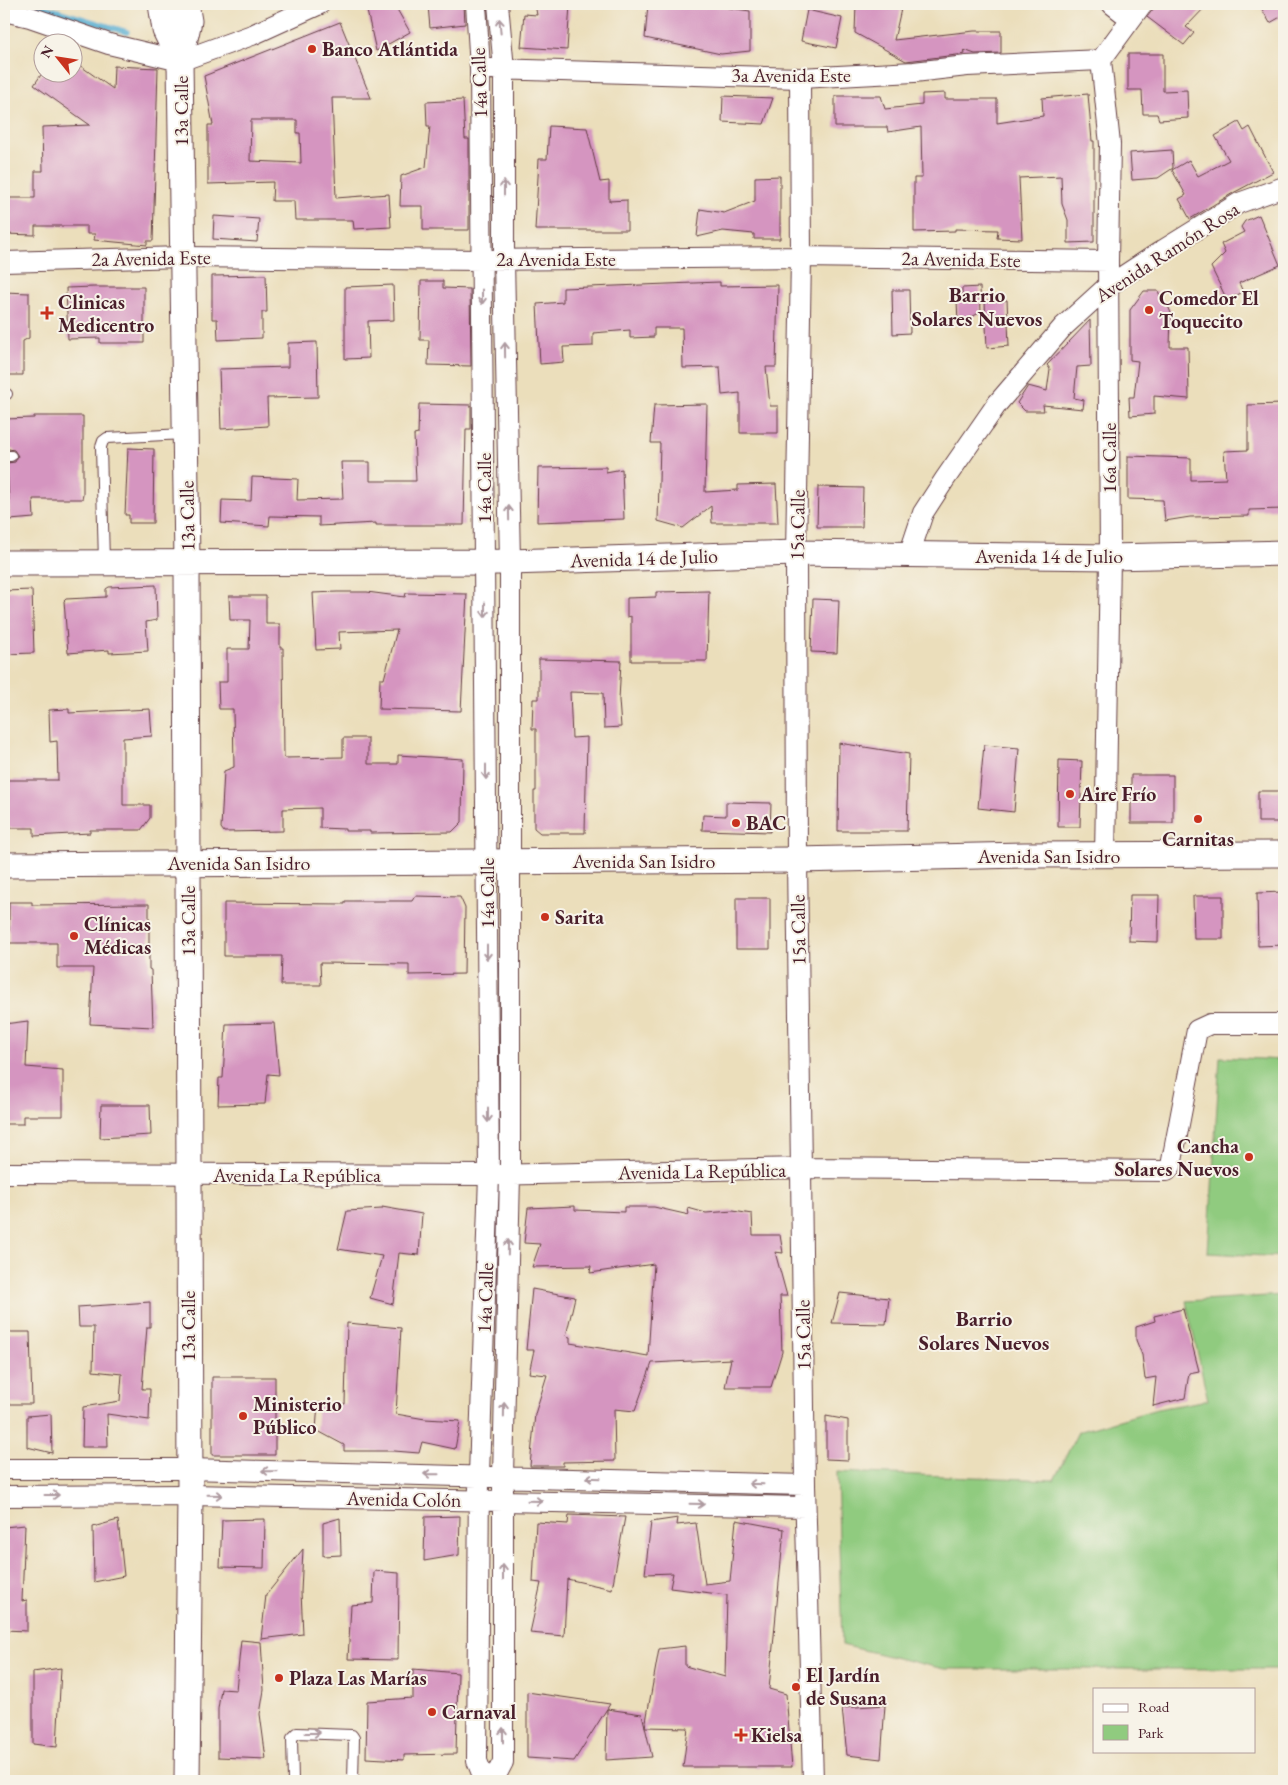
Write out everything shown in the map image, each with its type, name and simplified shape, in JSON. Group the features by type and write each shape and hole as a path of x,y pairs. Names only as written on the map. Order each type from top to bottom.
{"street":[{"name":"13a Calle","path":"161,4 165,30 180,61"},
{"name":"13a Calle","path":"186,4 189,21 180,61 188,562 187,1176 190,1494 187,1781"},
{"path":"4,11 110,44 180,61 252,35 320,4"},
{"name":"14a Calle","path":"476,4 480,68 484,561 510,1175 503,1476 503,1762 493,1781"},
{"name":"14a Calle","path":"486,1781 477,1761 479,1475 498,862 510,562 504,259 504,69 498,4"},
{"path":"1101,60 1137,11 1112,4"},
{"name":"3a Avenida Este","path":"480,68 800,78 914,72 967,66 1101,60"},
{"name":"16a Calle","path":"1101,60 1110,144 1108,261 1110,557 1105,856"},
{"name":"15a Calle","path":"800,78 801,257 796,553 797,860 805,1506 813,1781"},
{"name":"Avenida Ramón Rosa","path":"909,555 923,513 996,404 1063,327 1108,286 1239,203 1284,187"},
{"name":"2a Avenida Este","path":"4,262 182,257 482,260 801,257 1108,261"},
{"name":"Avenida 14 de Julio","path":"4,563 510,562 796,553 1110,557 1284,553"},
{"name":"Avenida San Isidro","path":"4,865 797,860 1024,855 1284,854"},
{"name":"Avenida La República","path":"4,1173 187,1176 510,1175 802,1168 1167,1171 1171,1166 1197,1030 1210,1024 1284,1024"},
{"name":"Avenida Colón","path":"4,1469 189,1469 479,1475 805,1485"},
{"name":"Avenida Colón","path":"4,1496 190,1494 805,1506"}],"lane":[{"path":"104,562 101,447 103,441 107,438 186,434"},
{"path":"293,1781 292,1738 297,1733 352,1734 353,1781"}],"green space":[{"name":"Cancha Solares Nuevos","path":"1220,1057 1284,1060 1284,1257 1208,1253"},
{"path":"1284,1295 1284,1669 944,1669 842,1645 837,1472 1054,1480 1078,1432 1157,1409 1208,1400 1186,1301"}],"building":[{"path":"379,4 394,4 410,32 376,51 367,11"},
{"path":"464,4 465,24 430,28 428,5"},
{"path":"535,4 570,4 567,50 521,47 524,14 537,15"},
{"path":"648,4 702,4 750,11 750,51 721,54 645,38"},
{"path":"856,4 901,9 894,40 974,31 1001,31 1001,53 975,54 964,50 965,54 906,61 855,33"},
{"path":"1157,4 1208,4 1186,27 1194,33 1184,45 1147,17"},
{"path":"1259,4 1284,4 1284,15 1270,23"},
{"path":"807,10 842,18 836,48 801,41"},
{"path":"340,22 371,98 332,98 336,198 389,194 391,227 354,229 353,220 295,220 294,201 272,201 273,182 208,184 208,125 213,125 204,76","holes":["251,120 297,120 297,133 300,133 301,163 250,161"]},
{"path":"1128,54 1163,54 1163,91 1187,90 1188,118 1159,120 1157,114 1143,114 1142,90 1128,90"},
{"path":"114,66 158,68 153,241 147,241 147,245 94,240 95,234 87,234 87,226 35,226 35,235 4,234 4,198 35,198 35,171 43,171 42,127 90,125 34,85 36,82 82,82 82,67 113,89"},
{"path":"945,93 945,99 997,99 997,123 1043,116 1042,98 1088,94 1092,141 1094,141 1094,242 1068,243 1068,220 1062,204 1061,176 1019,178 1022,239 997,238 998,230 955,229 955,231 914,232 914,178 922,178 921,127 888,132 887,127 835,127 835,96 881,96 885,109 922,105 922,94"},
{"path":"723,96 773,98 764,124 722,122"},
{"path":"463,100 465,139 469,139 469,230 423,230 423,206 400,206 401,176 426,167 430,126 427,126 426,102"},
{"path":"1239,122 1244,131 1250,127 1273,172 1190,219 1179,199 1186,195 1172,170 1189,160 1198,176 1229,160 1215,136"},
{"path":"549,126 587,128 600,182 609,181 609,201 627,200 627,230 535,230 539,159 547,159"},
{"path":"1172,150 1173,168 1158,178 1132,180 1130,153"},
{"path":"780,176 780,239 754,239 754,234 723,231 697,237 700,209 724,213 755,201 755,177"},
{"path":"1259,215 1280,265 1239,283 1243,292 1227,300 1211,267 1225,253 1221,244 1244,232 1241,227 1245,221"},
{"path":"214,216 259,219 257,242 213,239"},
{"path":"266,275 267,312 262,312 262,338 218,340 217,319 212,319 212,276"},
{"path":"421,281 443,281 443,288 470,289 471,366 428,365 429,340 420,340"},
{"path":"720,282 720,286 778,285 776,367 766,367 770,406 778,406 778,433 740,433 740,393 722,395 720,367 683,368 682,328 654,328 654,337 630,338 630,330 593,333 593,346 563,347 564,362 540,364 537,304 563,302 563,288"},
{"path":"393,285 394,320 368,321 369,358 345,359 345,287"},
{"path":"144,287 144,343 100,343 100,338 68,339 66,288"},
{"path":"980,287 981,312 958,324 957,300 962,294 962,288"},
{"path":"892,290 909,290 910,333 893,334"},
{"path":"1144,291 1158,291 1165,306 1168,306 1171,313 1170,347 1188,347 1189,399 1154,396 1154,414 1130,416 1129,397 1134,397 1138,361 1130,360 1130,310"},
{"path":"4,292 29,293 29,338 23,341 23,375 4,375"},
{"path":"1007,300 1009,346 987,348 985,301"},
{"path":"1090,320 1091,366 1077,367 1074,398 1084,400 1083,409 1043,405 1044,411 1025,411 1017,403 1028,386 1047,391 1050,369 1047,365"},
{"path":"317,342 318,397 267,398 268,426 221,429 219,369 288,367 288,343"},
{"path":"419,404 471,405 471,429 466,429 464,525 376,525 376,523 319,526 319,517 270,516 269,526 221,523 222,500 251,501 252,477 298,479 297,500 343,499 341,462 370,462 370,481 416,481 414,435 418,434"},
{"path":"707,404 705,492 738,490 738,485 776,484 778,523 712,523 711,506 683,528 658,521 660,443 651,443 654,405"},
{"path":"1284,404 1284,509 1249,510 1249,516 1190,517 1165,521 1163,500 1128,499 1128,456 1191,458 1191,480 1226,479 1224,451 1248,450 1248,405"},
{"path":"34,416 83,416 83,495 82,499 33,499 34,518 10,520 7,463 15,462 18,456 14,450 4,448 4,419 34,418"},
{"path":"128,448 154,449 153,523 129,523 129,515 125,515"},
{"path":"606,467 606,472 622,469 624,519 537,522 538,468"},
{"path":"818,487 863,488 862,527 817,527"},
{"path":"156,585 157,620 146,622 148,651 109,653 109,650 68,653 64,601 66,599 106,597 106,589 109,587"},
{"path":"32,590 34,653 4,654 4,591"},
{"path":"709,591 707,661 631,661 631,616 627,617 627,598 656,597 656,592"},
{"path":"367,592 405,597 406,593 467,594 461,711 379,709 380,679 384,679 397,630 339,632 340,649 316,650 313,593"},
{"path":"229,596 266,596 266,624 280,624 280,648 283,648 284,758 343,757 343,738 368,738 368,764 398,764 398,755 463,759 462,822 452,832 370,833 370,831 320,828 320,808 283,809 283,831 224,832 221,828 224,771 234,767 233,709 219,709 218,682 227,682 227,649 249,649 250,620 230,620"},
{"path":"813,599 839,600 837,653 811,652"},
{"path":"539,659 621,661 619,700 621,727 604,728 603,693 570,692 572,738 587,737 585,833 540,833 534,828 536,729 532,729 533,699 539,699"},
{"path":"69,709 69,713 150,709 152,736 123,738 123,805 150,805 150,818 141,830 90,830 90,833 34,836 34,828 4,828 4,780 58,780 57,741 50,742 49,710"},
{"path":"839,743 909,754 907,831 838,831"},
{"path":"984,745 1019,748 1014,812 978,808"},
{"name":"Aire Frío","path":"1059,760 1082,761 1080,827 1058,827"},
{"path":"1131,775 1173,775 1173,823 1131,823"},
{"path":"1258,791 1281,791 1281,822 1258,822"},
{"name":"BAC","path":"726,802 771,803 770,832 702,830 703,815 726,816"},
{"path":"1284,892 1284,945 1258,946 1257,893"},
{"path":"1130,895 1159,895 1158,942 1129,941"},
{"path":"415,896 460,897 465,908 464,974 409,975 409,964 320,963 321,985 281,985 282,956 224,956 224,903 345,904 345,901 412,901"},
{"path":"1193,896 1223,896 1223,939 1194,939"},
{"path":"736,898 770,898 770,949 736,949"},
{"path":"9,902 32,902 32,905 149,904 149,969 151,970 153,1027 90,1024 93,968 57,968 57,943 9,943"},
{"path":"28,1021 26,1067 63,1070 63,1116 23,1116 23,1124 4,1124 4,1024"},
{"path":"274,1023 279,1075 268,1074 265,1104 218,1105 219,1078 223,1078 226,1024"},
{"path":"101,1105 150,1105 151,1135 100,1138"},
{"path":"575,1206 575,1210 624,1212 624,1207 654,1207 689,1215 688,1208 706,1213 733,1211 752,1214 753,1235 780,1235 783,1253 775,1252 787,1296 780,1296 782,1352 771,1387 725,1387 731,1359 652,1363 635,1411 614,1409 615,1461 563,1462 563,1466 530,1466 535,1414 547,1375 529,1373 534,1350 526,1350 532,1289 575,1297 566,1336 570,1337 570,1343 648,1356 654,1264 590,1273 591,1266 532,1267 540,1244 524,1243 528,1208"},
{"path":"382,1207 422,1214 419,1255 399,1253 393,1304 370,1298 382,1256 338,1249 347,1211 382,1209"},
{"path":"840,1293 889,1298 886,1324 832,1323"},
{"path":"150,1302 150,1327 147,1327 142,1389 150,1389 149,1420 107,1414 108,1447 82,1447 83,1407 120,1401 122,1374 93,1371 94,1327 79,1327 78,1307"},
{"path":"1183,1309 1199,1371 1189,1373 1185,1398 1153,1406 1156,1377 1145,1379 1142,1355 1136,1340 1136,1327 1155,1321 1154,1316"},
{"path":"347,1323 401,1328 396,1414 425,1419 460,1421 455,1449 422,1442 419,1453 344,1451 344,1445 316,1430 318,1403 345,1404"},
{"path":"4,1332 30,1332 32,1404 4,1404"},
{"name":"Ministerio Público","path":"212,1377 275,1377 275,1455 212,1455"},
{"path":"51,1414 52,1453 27,1447 27,1416"},
{"path":"826,1416 848,1420 848,1460 826,1459"},
{"path":"569,1515 625,1517 612,1589 567,1579 564,1636 530,1633 541,1583 533,1582 536,1522 568,1524"},
{"path":"460,1516 459,1555 424,1561 425,1517"},
{"path":"340,1518 341,1555 323,1556 323,1523"},
{"path":"678,1518 677,1525 696,1523 705,1584 730,1581 736,1520 784,1529 769,1689 786,1694 792,1767 683,1767 688,1728 645,1727 659,1649 685,1646 685,1666 725,1677 727,1595 670,1588 673,1573 645,1574 651,1522"},
{"path":"265,1519 264,1568 220,1567 222,1520"},
{"path":"118,1520 124,1576 94,1582 93,1527"},
{"path":"25,1525 22,1601 27,1600 27,1631 4,1630 4,1527"},
{"path":"303,1549 301,1592 303,1634 261,1639 266,1595"},
{"path":"374,1571 399,1573 398,1660 348,1659 351,1605 373,1603"},
{"path":"241,1640 261,1642 264,1690 260,1714 266,1759 218,1757 218,1709 221,1689 236,1690"},
{"path":"61,1668 57,1747 33,1744 33,1672"},
{"path":"413,1669 458,1673 456,1754 404,1755 404,1760 366,1758 367,1701 413,1698"},
{"path":"527,1692 610,1704 574,1761 527,1758"},
{"path":"885,1705 881,1759 847,1755 842,1708"},
{"path":"607,1709 642,1714 652,1757 606,1760"}],"waterway":[{"path":"34,4 127,32"}],"place":[{"name":"Banco Atlántida","path":"312,49"},
{"name":"Comedor El Toquecito","path":"1149,310"},
{"name":"Clinicas Medicentro","path":"47,313"},
{"name":"Aire Frío","path":"1070,794"},
{"name":"Carnitas","path":"1198,819"},
{"name":"BAC","path":"736,823"},
{"name":"Sarita","path":"545,917"},
{"name":"Clínicas Médicas","path":"74,936"},
{"name":"Cancha Solares Nuevos","path":"1249,1157"},
{"name":"Ministerio Público","path":"243,1416"},
{"name":"Plaza Las Marías","path":"279,1678"},
{"name":"El Jardín de Susana","path":"796,1687"},
{"name":"Carnaval","path":"432,1712"},
{"name":"Kielsa","path":"741,1735"}],"district":[{"name":"Barrio Solares Nuevos","path":"977,307"},
{"name":"Barrio Solares Nuevos","path":"984,1331"}]}
